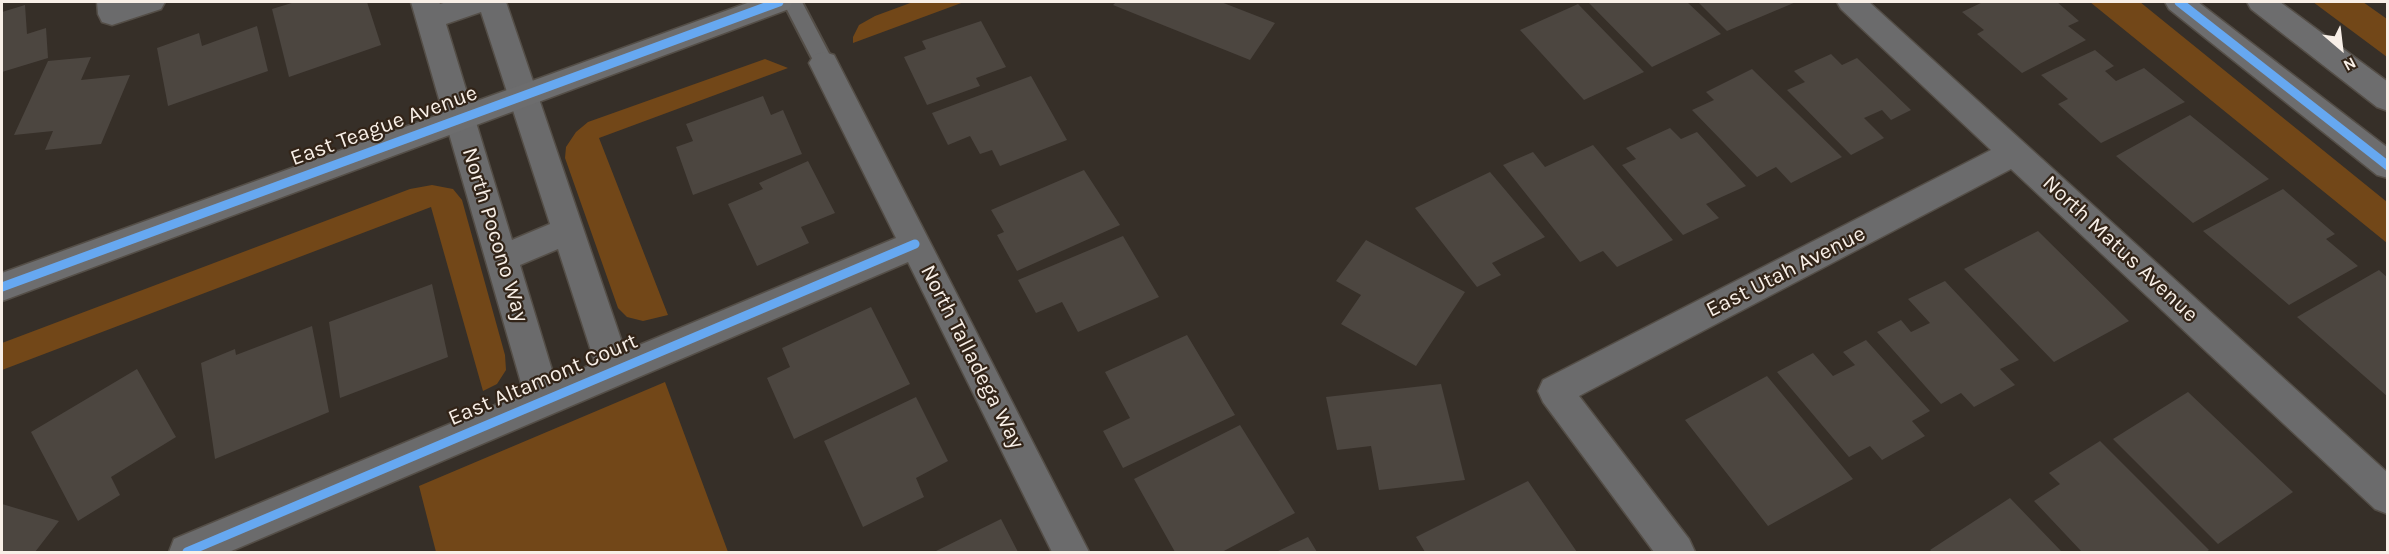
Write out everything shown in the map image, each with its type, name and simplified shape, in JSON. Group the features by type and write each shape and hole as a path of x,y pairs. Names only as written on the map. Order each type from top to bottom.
{"street":[{"path":"111,8 151,2"},
{"path":"428,10 478,2"},
{"path":"492,2 615,371"},
{"name":"East Teague Avenue","path":"2,287 779,2"},
{"name":"North Matus Avenue","path":"1851,2 2388,498"},
{"path":"2179,2 2388,166"},
{"path":"2260,2 2388,99"},
{"name":"North Pocono Way","path":"428,10 544,400"},
{"name":"North Talladega Way","path":"824,63 1071,552"},
{"name":"East Utah Avenue","path":"1676,552 1555,392 2016,152"},
{"path":"503,258 568,231"},
{"name":"East Altamont Court","path":"187,552 915,244"}],"lane":[{"name":"North Talladega Way","path":"793,2 824,63"}],"shaded area":[{"path":"913,2 964,2 853,43 853,37 859,25 875,16"},
{"path":"2090,2 2140,2 2387,202 2387,243"},
{"path":"2313,2 2363,2 2387,19 2387,57"},
{"path":"765,59 788,68 599,138 668,315 643,321 627,317 618,308 565,158 566,147 576,132 588,122"},
{"path":"432,185 453,189 462,200 505,355 506,370 497,384 483,391 431,207 2,370 2,343 410,189"},
{"path":"665,382 728,552 436,552 419,486"}],"building":[{"path":"295,2 367,2 381,45 289,77 272,9"},
{"path":"1116,2 1221,2 1275,23 1250,60 1113,5"},
{"path":"1588,2 1687,2 1721,34 1652,67"},
{"path":"1698,2 1796,2 1727,31"},
{"path":"1983,2 2057,2 2079,21 2068,26 2086,40 2022,73 1977,34 1984,30 1962,12"},
{"path":"1578,4 1644,72 1584,100 1520,30"},
{"path":"25,5 27,34 46,28 48,58 2,72 2,12"},
{"path":"981,21 1006,67 976,78 980,86 927,105 904,57 926,49 922,41"},
{"path":"257,26 268,71 168,106 157,48 199,33 202,46"},
{"path":"2095,50 2114,66 2105,71 2116,81 2144,68 2185,102 2101,143 2058,104 2068,99 2041,75"},
{"path":"1831,54 1842,65 1857,58 1911,110 1891,120 1882,110 1864,118 1884,138 1851,155 1787,90 1805,82 1794,71"},
{"path":"91,57 81,80 130,75 101,144 45,150 53,131 14,135 48,61"},
{"path":"1752,69 1842,157 1791,183 1776,167 1757,177 1692,110 1714,100 1706,92"},
{"path":"1031,76 1067,140 1000,166 992,150 980,154 970,136 948,145 932,113"},
{"path":"763,96 771,115 783,110 802,154 693,195 676,147 693,141 686,124"},
{"path":"2190,115 2269,179 2193,223 2116,156"},
{"path":"1670,128 1681,139 1697,132 1746,186 1706,204 1719,218 1683,235 1622,165 1636,159 1626,148"},
{"path":"1593,145 1673,240 1617,267 1603,251 1580,262 1503,165 1533,152 1545,167"},
{"path":"808,161 835,213 801,227 809,243 757,266 728,204 763,189 759,183"},
{"path":"1084,170 1120,225 1017,271 997,235 1004,232 991,210"},
{"path":"1490,172 1545,237 1492,263 1501,275 1477,287 1415,208"},
{"path":"2283,189 2335,234 2326,239 2358,266 2289,305 2203,231"},
{"path":"2038,231 2129,321 2054,362 1964,269"},
{"path":"1123,236 1159,297 1078,332 1062,302 1036,313 1018,280"},
{"path":"1366,240 1465,292 1416,366 1341,324 1361,295 1336,281"},
{"path":"2379,270 2388,278 2388,397 2297,317"},
{"path":"1945,281 2019,360 2000,369 2015,385 1974,407 1961,393 1941,404 1877,332 1901,320 1911,332 1930,323 1908,299"},
{"path":"432,284 448,357 340,398 329,322"},
{"path":"871,307 910,384 794,439 767,378 790,367 782,348"},
{"path":"312,326 329,412 215,459 201,363 235,349 236,355"},
{"path":"1187,335 1235,415 1123,468 1103,431 1130,418 1105,372"},
{"path":"1866,340 1930,411 1912,421 1925,436 1882,460 1870,446 1849,457 1777,372 1813,353 1833,376 1855,365 1843,352"},
{"path":"137,369 176,437 111,477 120,495 78,521 31,432"},
{"path":"1767,376 1853,479 1768,526 1685,420"},
{"path":"1441,384 1465,480 1379,490 1371,446 1337,450 1326,397"},
{"path":"2188,392 2293,492 2218,544 2113,439"},
{"path":"916,397 948,461 916,478 924,497 863,527 824,441"},
{"path":"1240,425 1295,513 1222,552 1175,552 1134,479"},
{"path":"2100,441 2209,550 2206,552 2082,552 2034,501 2060,484 2049,473"},
{"path":"1528,481 1577,552 1425,552 1416,537"},
{"path":"2010,498 2062,552 1932,552 1930,550"},
{"path":"2,504 59,521 35,552 2,552"},
{"path":"1001,519 1018,552 934,552"},
{"path":"1308,537 1317,552 1276,552"}],"cycle path":[{"path":"2,287 779,2"},
{"path":"2179,2 2388,166"},
{"path":"187,552 915,244"}]}
